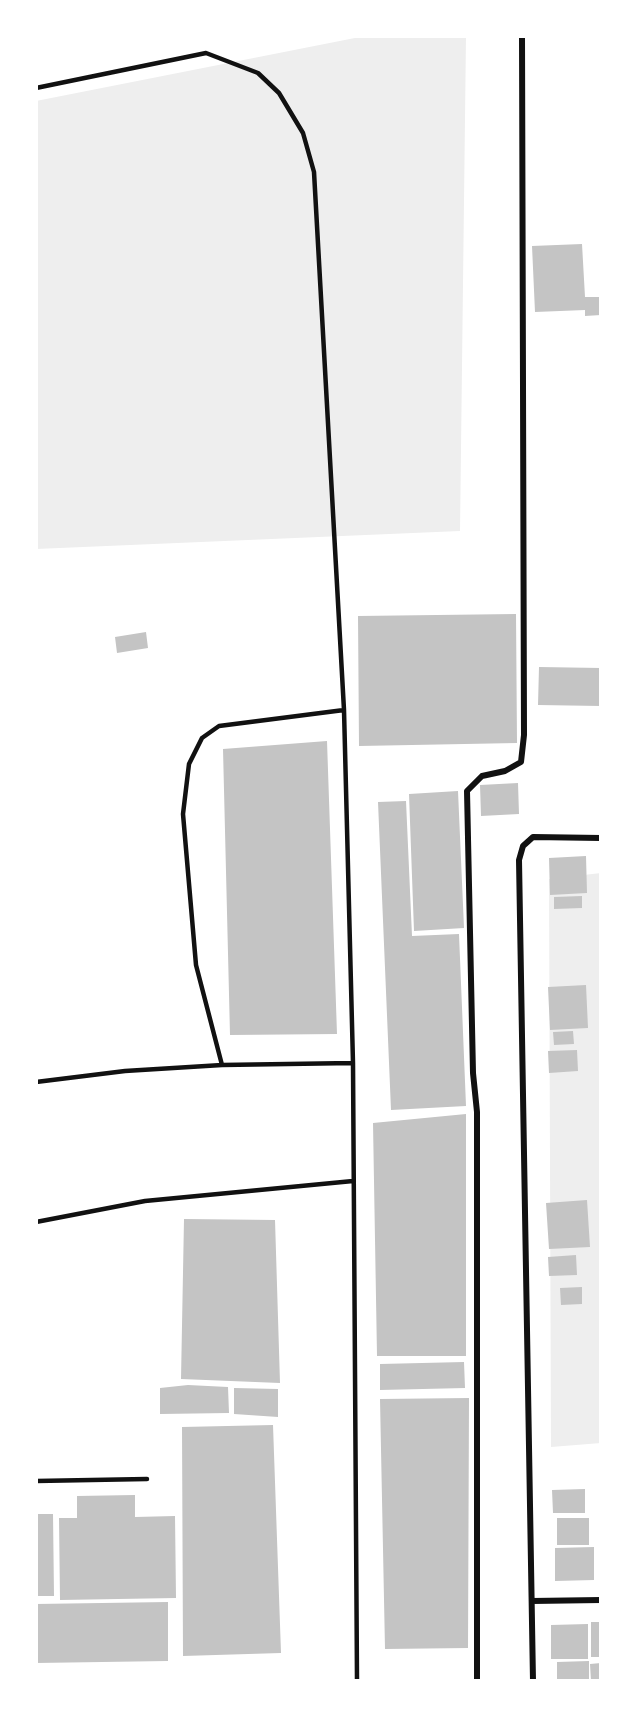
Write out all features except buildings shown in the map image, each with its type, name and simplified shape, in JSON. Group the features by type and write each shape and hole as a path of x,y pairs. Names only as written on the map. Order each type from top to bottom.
{"street":[{"path":"477,1681 477,1112 473,1073 467,791 482,776 505,771 521,762 524,735 522,36"},
{"path":"533,1681 519,860 523,846 533,837 601,838"},
{"path":"532,1601 601,1600"}],"lane":[{"path":"36,88 206,53 258,73 279,93 303,133 314,172 344,710 353,1063 357,1681"},
{"path":"222,1065 196,965 183,814 189,764 202,738 219,726 344,710"},
{"path":"36,1082 125,1071 222,1065 353,1063"},
{"path":"36,1222 146,1201 353,1181"},
{"path":"36,1481 147,1479"}],"shaded area":[{"path":"365,36 466,36 460,531 36,549 36,101"},
{"path":"601,873 601,1443 551,1447 549,879"}]}
